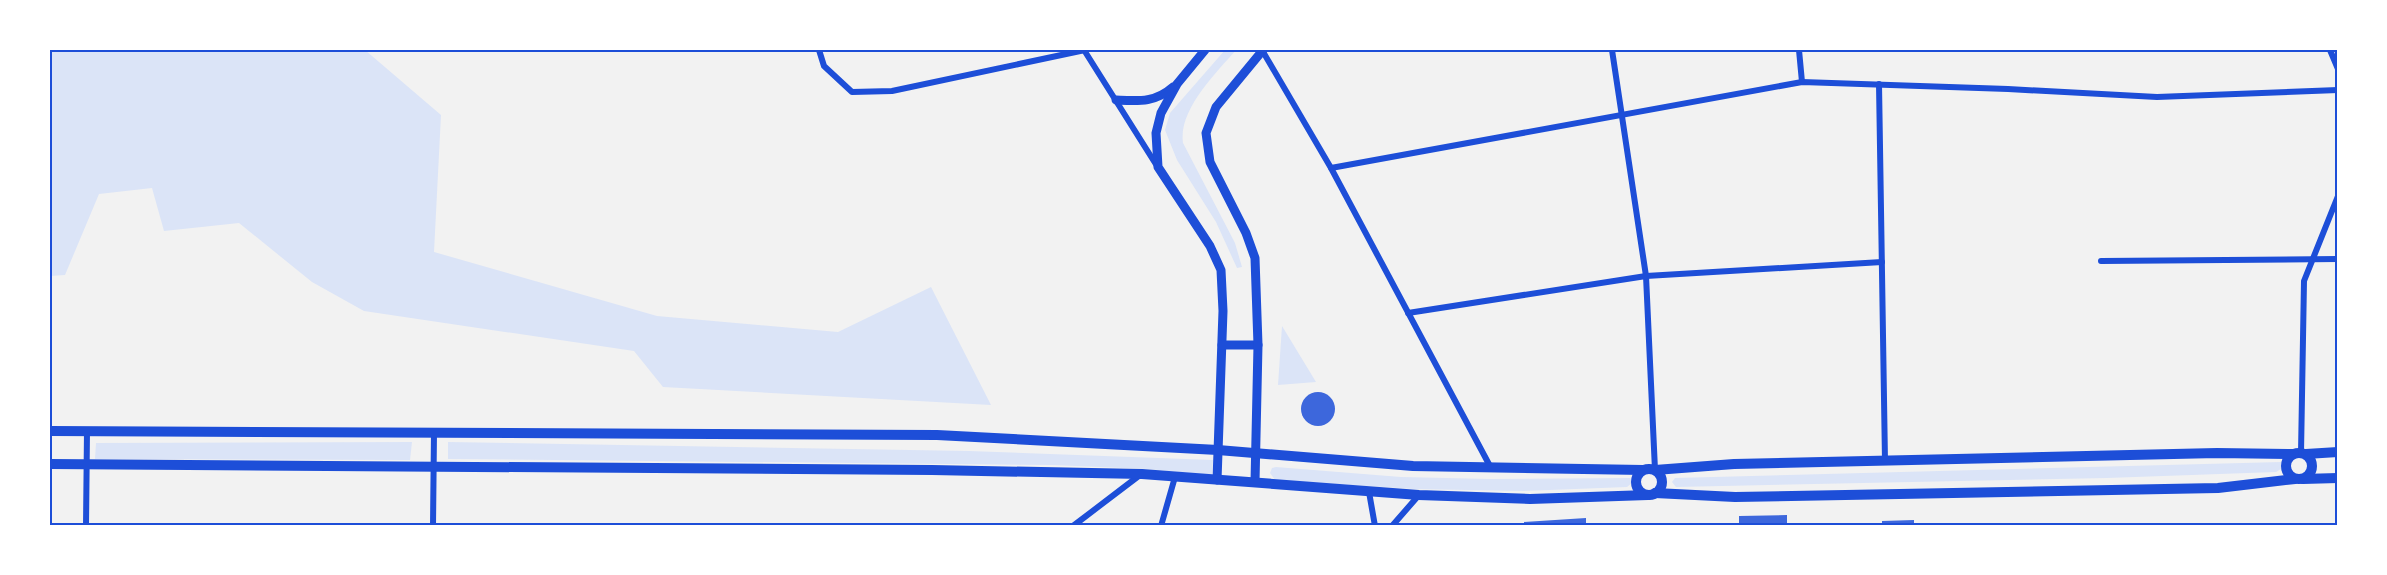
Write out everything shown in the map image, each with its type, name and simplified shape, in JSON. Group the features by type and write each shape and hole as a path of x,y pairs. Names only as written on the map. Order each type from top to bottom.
{"main road":[{"path":"50,431 926,435 1218,450 1413,466 1643,470 1734,464 2337,452"},
{"path":"2300,454 2313,466 2310,474 2299,479 2288,474 2286,466 2289,458 2300,454"},
{"path":"50,464 909,470 1142,474 1369,492 1530,499 1651,494 1661,488 1662,480 1655,470"},
{"path":"1643,470 1637,477 1637,486 1642,493 1735,497 2218,488 2299,479 2337,478"}],"street":[{"path":"819,50 824,66 852,92 892,91 1085,50 1210,246 1221,270 1222,345 1217,480"},
{"path":"1116,100 1147,102 1163,96 1177,84 1205,50"},
{"path":"1255,482 1258,345 1255,258 1246,233 1210,162 1206,133 1216,107 1262,50 1331,168 1491,468"},
{"path":"1612,50 1646,276 1655,470"},
{"path":"1799,50 1802,82"},
{"path":"2330,50 2337,69"},
{"path":"1331,168 1802,82 2157,97 2337,90"},
{"path":"1158,167 1156,133 1161,113 1177,84"},
{"path":"1879,84 1886,461"},
{"path":"2300,454 2304,281 2337,196"},
{"path":"2101,261 2337,260"},
{"path":"1408,313 1646,276 1882,262"},
{"path":"1222,345 1258,345"},
{"path":"86,525 87,431"},
{"path":"433,525 434,432"},
{"path":"1073,525 1142,474"},
{"path":"1161,525 1175,477"},
{"path":"1369,492 1375,525"},
{"path":"1392,525 1419,495"}],"shaded area":[{"path":"50,50 365,50 441,115 434,252 657,316 838,332 931,287 991,405 663,387 634,351 364,311 312,282 239,223 164,231 152,188 99,194 65,275 50,276"},
{"path":"1225,50 1236,50 1192,105 1183,130 1183,143 1235,243 1242,267 1237,268 1216,222 1177,160 1165,130 1170,113"},
{"path":"1282,326 1316,382 1278,385"},
{"path":"412,442 410,460 95,459 96,443"},
{"path":"448,442 969,451 1213,460 1212,475 1147,469 1052,465 448,459"},
{"path":"2281,462 2281,469 2276,472 2107,478 1676,487 1672,482 1675,478"},
{"path":"1272,468 1401,477 1630,478 1633,482 1627,487 1524,491 1413,489 1275,480 1270,473"}],"building":[{"path":"1318,392 1330,397 1335,409 1330,421 1318,426 1306,421 1301,409 1306,397"},
{"path":"1787,515 1787,526 1739,526 1739,516"},
{"path":"1586,518 1586,526 1524,526 1524,522"},
{"path":"1914,520 1914,526 1882,526 1882,521"}]}
